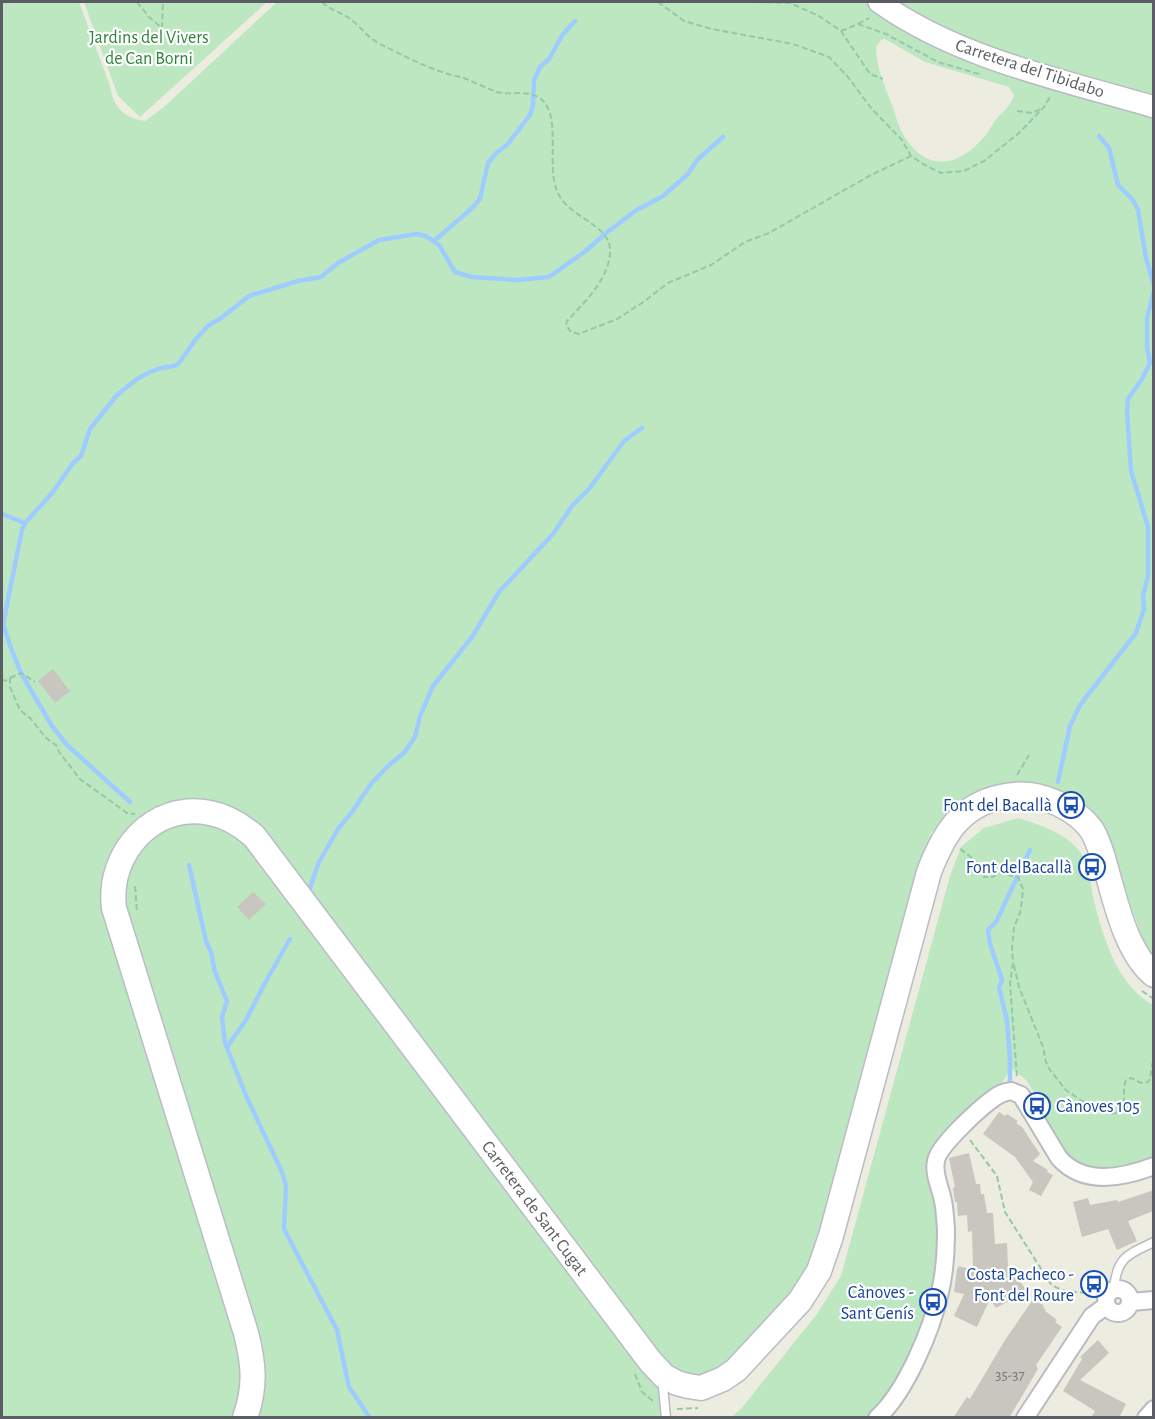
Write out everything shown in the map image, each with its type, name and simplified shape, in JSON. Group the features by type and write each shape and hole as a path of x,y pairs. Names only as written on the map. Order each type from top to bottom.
{"main road":[{"name":"Carretera de Sant Cugat","path":"245,1418 253,1381 246,1332 114,908 114,882 122,857 135,838 161,820 185,813 208,812 230,819 254,836 650,1361 664,1376 688,1386 701,1388 713,1385 735,1370 800,1301 819,1271 831,1236 929,872 937,850 950,828 964,814 987,801 1023,794 1051,800 1069,809 1081,819 1091,830 1100,849 1128,938 1148,983"},
{"path":"665,1404 683,1395 709,1395 737,1380 800,1314 828,1273 943,855 948,844 965,825 983,812 1005,804 1018,803 1045,807 1078,828 1095,856 1125,946 1143,979 1148,983"},
{"name":"Carretera de Sant Cugat","path":"254,1418 262,1391 263,1378 257,1335 128,923 122,897 123,880 129,863 144,842 171,826 195,820 217,823 228,828 262,860 646,1369 665,1404"}],"street":[{"name":"Carretera del Tibidabo","path":"878,7 981,55 1154,107"},
{"path":"877,1418 893,1400 912,1369 940,1294 945,1260 946,1230 944,1204 936,1171 936,1157 949,1140 994,1097 1006,1092 1017,1092 1026,1100 1059,1158 1082,1175 1098,1178 1126,1174 1154,1166"},
{"path":"1025,1418 1092,1316 1106,1306 1108,1294 1114,1289 1126,1291 1131,1302 1128,1310 1120,1314 1112,1312 1106,1306"},
{"path":"1131,1302 1154,1300"},
{"path":"1146,1418 1154,1409"}],"lane":[{"path":"1114,1289 1115,1276 1126,1255 1154,1242"}],"path":[{"path":"137,2 148,17 162,28 163,2"},
{"path":"322,2 347,16 380,44 421,63 495,91 532,93 543,100 552,117 551,159 557,192 566,206 605,234 610,242 608,266 589,298 567,321 566,325 571,332 579,334 617,319 668,283 711,265 746,242 769,233 871,175 911,156"},
{"path":"658,2 684,21 712,29 793,44 829,57 848,77 871,108 902,140 911,156 941,173 964,171 984,161 1006,145 1044,107 1053,92"},
{"path":"758,2 790,3 819,16 841,31 870,74 883,80"},
{"path":"841,31 858,24 878,7"},
{"path":"858,24 886,33"},
{"path":"1017,111 1032,113 1044,107"},
{"path":"2,680 5,681 21,673 35,682"},
{"path":"10,678 10,687 20,710 31,719 45,737 57,746 80,779 127,813 161,820"},
{"path":"954,856 963,842"},
{"path":"958,848 976,862 984,872 984,878 993,877 998,873 1018,877 1022,900 1014,927 1013,963 1019,987 1043,1047 1046,1062 1066,1090 1082,1101 1095,1105 1109,1114 1116,1113 1122,1110 1123,1088 1126,1080 1131,1078 1141,1083 1148,1083 1154,1054"},
{"path":"135,882 134,893 138,919"},
{"path":"1013,963 1010,983 1017,1092"},
{"path":"1148,983 1154,999"},
{"path":"965,1133 997,1176 1005,1212 1050,1283 1055,1288 1064,1291 1093,1293"},
{"path":"632,1366 642,1392 657,1405 665,1404 685,1409 705,1407"}],"green space":[{"path":"2,2 79,2 117,106 125,114 145,121 164,107 277,2 1153,2 1153,961 1117,869 1088,812 967,799 931,833 838,1198 800,1289 734,1361 710,1377 673,1372 659,1417 2,1418","holes":["885,39 925,62 1009,87 1014,95 1010,104 975,147 952,160 941,162 929,159 917,152 906,139 881,77 876,47 881,40"]},
{"name":"Jardins del Vivers de Can Borni","path":"84,2 267,2 140,117 118,96"},
{"path":"1018,818 1056,832 1075,846 1087,867 1103,934 1115,962 1131,986 1153,1005 1153,1159 1098,1172 1067,1158 1045,1120 1033,1091 1026,1080 1011,1068 988,1100 940,1145 938,1278 913,1353 874,1417 730,1418 741,1409 817,1314 841,1276 950,876 961,847 984,828"}],"building":[{"path":"53,669 70,691 55,703 38,681"},
{"path":"253,892 266,904 249,920 237,907"},
{"path":"999,1112 1018,1121 1016,1123 1022,1127 1040,1154 1033,1161 1053,1175 1041,1196 1029,1190 1033,1182 1015,1157 983,1134"},
{"path":"969,1153 976,1184 980,1184 981,1194 984,1194 987,1213 993,1213 995,1244 1007,1243 1008,1265 1027,1291 996,1308 990,1299 977,1327 954,1316 964,1294 954,1292 957,1269 959,1266 973,1270 972,1231 968,1232 967,1215 958,1216 949,1158"},
{"path":"1154,1190 1153,1211 1128,1221 1137,1241 1117,1250 1108,1229 1082,1237 1073,1202 1088,1198 1090,1205 1117,1200 1118,1202"},
{"path":"1034,1298 1062,1327 1036,1365 1038,1369 1009,1418 953,1418 967,1397 970,1399 1005,1340"},
{"path":"1098,1340 1109,1353 1080,1380 1126,1404 1119,1418 1091,1418 1095,1411 1063,1391 1082,1359 1080,1357"}],"waterway":[{"path":"434,241 480,199 488,163 507,145 530,115 533,106 534,80 540,67 549,59 563,34 575,21"},
{"path":"1099,136 1109,148 1118,185 1133,200 1138,210 1146,258 1154,285"},
{"path":"25,523 81,456 90,429 117,395 150,372 179,363 208,326 249,296 298,281 321,277 338,263 379,240 417,234 426,236 439,245 455,272 472,277 517,280 549,277 635,211 663,196 688,174 697,160 723,137"},
{"path":"1058,782 1070,726 1080,705 1136,633 1144,609 1143,596 1148,576 1148,527 1131,471 1127,411 1128,399 1150,363 1147,347 1147,318 1154,291"},
{"path":"310,888 318,864 338,829 371,784 405,752 415,737 420,716 433,686 472,637 499,592 553,534 572,506 589,489 624,441 642,428"},
{"path":"2,514 25,523 3,624 21,673 52,726 67,745 130,802"},
{"path":"1010,1081 1007,1021 999,987 1002,980 990,944 988,930 996,922 1030,850"},
{"path":"189,865 206,941 227,1001 222,1017 225,1043 247,1098 282,1172 286,1186 284,1229 337,1330 349,1387 370,1418"},
{"path":"227,1047 246,1020 290,939"}],"place":[{"name":"Font del Bacallà","path":"1071,805"},
{"name":"Font delBacallà","path":"1092,867"},
{"name":"Cànoves 105","path":"1037,1106"},
{"name":"Costa Pacheco - Font del Roure","path":"1094,1284"},
{"name":"Cànoves - Sant Genís","path":"933,1302"}]}
